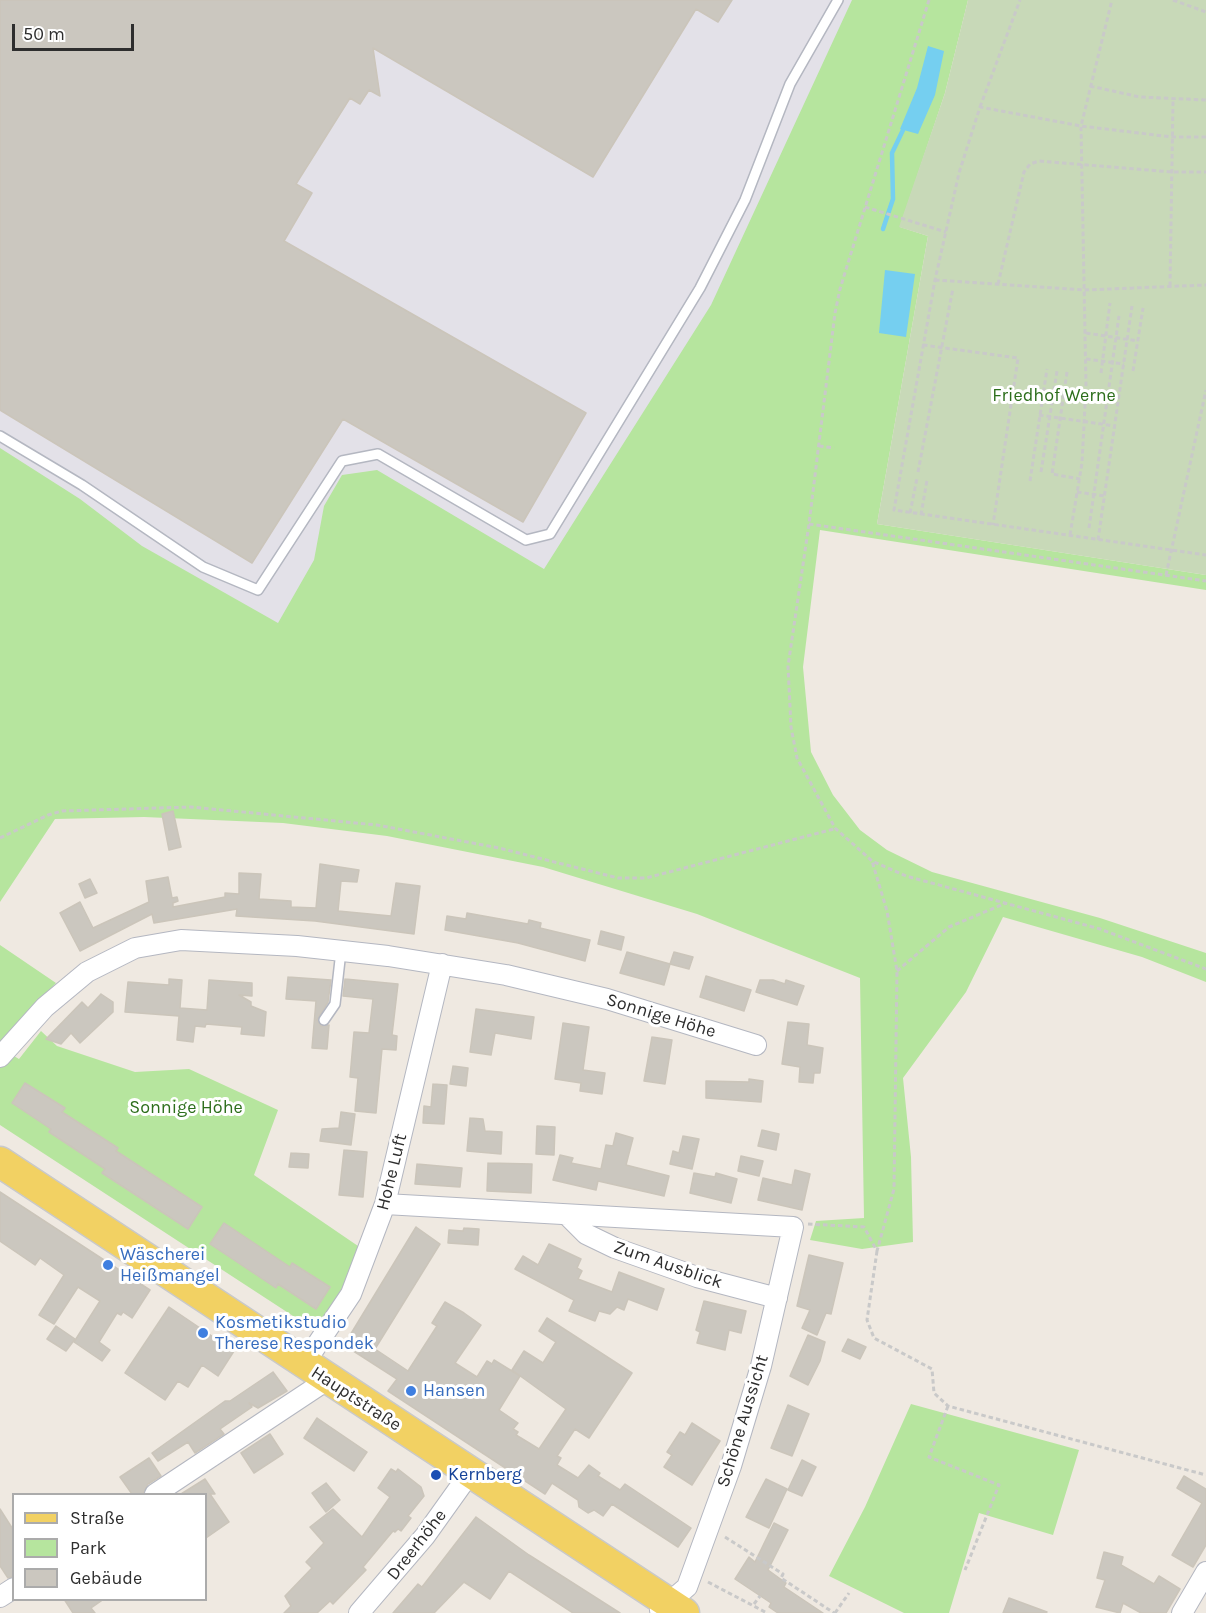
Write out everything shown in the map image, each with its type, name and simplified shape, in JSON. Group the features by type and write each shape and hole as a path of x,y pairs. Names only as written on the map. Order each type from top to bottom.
{"main road":[{"name":"Hauptstraße","path":"0,1162 470,1473 670,1610"}],"street":[{"name":"Sonnige Höhe","path":"0,1057 29,1023 64,989 87,972 135,948 181,940 342,951 442,964 607,999 756,1045"},
{"name":"Hohe Luft","path":"316,1372 351,1294 385,1204 442,964"},
{"name":"Zum Ausblick","path":"385,1204 793,1227"},
{"name":"Zum Ausblick","path":"567,1215 586,1234 615,1248 697,1277 777,1298"},
{"name":"Schöne Aussicht","path":"670,1610 687,1587 745,1426 793,1227"},
{"path":"157,1493 316,1372"},
{"name":"Dreerhöhe","path":"359,1613 425,1536 470,1473"},
{"path":"1182,1613 1206,1572"}],"lane":[{"path":"0,436 82,485 203,567 258,590 342,461 378,454 526,540 550,534 700,288 745,200 790,84 838,0"},
{"path":"324,1020 335,1004 342,951"}],"path":[{"path":"929,0 835,313 809,524 788,666 791,727 797,758 835,828 873,861 906,876 1008,902 1100,929 1206,969"},
{"path":"1020,0 980,107 959,173 935,280 894,510 1206,555"},
{"path":"1070,536 1080,479 1086,359 1081,126 1112,0"},
{"path":"1173,0 1206,12"},
{"path":"1090,86 1114,93 1173,100 1206,100"},
{"path":"1170,286 1173,100"},
{"path":"980,107 1081,126 1172,137 1206,137"},
{"path":"998,284 1024,172 1030,164 1039,161 1172,172 1206,171"},
{"path":"865,207 946,232"},
{"path":"935,280 1085,290 1206,285"},
{"path":"918,472 953,288"},
{"path":"1101,373 1110,303"},
{"path":"1098,540 1132,306"},
{"path":"1133,371 1143,308"},
{"path":"1089,528 1119,316"},
{"path":"1085,333 1138,341"},
{"path":"923,345 1018,358 993,525"},
{"path":"1086,359 1124,364"},
{"path":"1030,481 1047,369"},
{"path":"1041,472 1057,371"},
{"path":"1067,372 1052,474 1080,479"},
{"path":"1166,575 1206,390"},
{"path":"1040,415 1115,426"},
{"path":"819,446 834,448"},
{"path":"910,513 917,478"},
{"path":"921,515 927,480"},
{"path":"1077,492 1105,496"},
{"path":"809,524 1206,581"},
{"path":"0,838 48,815 62,811 191,807 376,825 499,848 618,878 646,878 835,828"},
{"path":"873,861 887,911 897,971 894,1189 877,1251 867,1320 874,1338 889,1349 932,1369 934,1393 948,1406 1206,1475"},
{"path":"897,971 949,927 1008,902"},
{"path":"793,1227 808,1224 864,1227 877,1251"},
{"path":"948,1406 929,1457 999,1485 965,1570"},
{"path":"725,1537 783,1574 781,1578 835,1613 849,1593"},
{"path":"706,1581 767,1613"},
{"path":"754,1605 760,1596"}],"shaded area":[{"path":"0,0 915,0 766,825 767,836 730,823 0,723"}],"green space":[{"path":"852,0 968,0 945,93 900,227 928,236 877,524 1206,575 1206,590 820,530 803,667 811,752 833,795 860,830 887,850 932,872 1100,918 1206,953 1206,982 1142,957 1003,917 966,992 903,1078 911,1157 913,1242 862,1249 810,1240 816,1221 864,1218 860,978 697,914 543,867 387,836 283,823 144,817 55,819 0,902 0,448 80,499 142,546 278,623 314,560 324,506 342,475 377,470 544,569 711,305"},
{"name":"Friedhof Werne","path":"968,0 1206,0 1206,575 877,524 928,236 899,227 945,93"},
{"path":"0,945 56,983 0,1044"},
{"path":"41,1031 57,1046 135,1072 189,1069 278,1110 254,1175 358,1246 343,1291 313,1329 0,1125 0,1048 19,1059"},
{"path":"911,1404 1079,1450 1053,1535 979,1513 949,1613 904,1613 829,1576 865,1507"}],"water":[{"path":"928,46 944,51 935,95 918,134 900,129 917,88"},
{"path":"885,270 915,274 906,337 879,333"}],"building":[{"path":"0,0 732,0 718,22 696,9 593,177 373,48 380,96 369,90 360,104 350,98 296,184 312,193 284,241 586,413 523,522 343,419 252,563 0,410"},
{"path":"173,811 181,847 169,850 162,814"},
{"path":"320,864 359,870 357,882 341,881 338,911 391,916 396,883 420,886 414,934 315,921 236,916 237,909 154,923 152,914 80,951 60,913 80,902 93,928 149,902 146,881 168,877 172,898 177,897 178,901 173,903 173,907 225,897 225,893 239,894 239,873 261,874 259,899 291,901 291,907 316,908"},
{"path":"90,879 97,893 85,898 79,884"},
{"path":"467,913 528,924 529,920 541,923 540,928 590,940 585,961 518,943 445,930 447,916 466,919"},
{"path":"601,931 624,937 621,950 598,944"},
{"path":"627,952 670,964 664,985 620,973"},
{"path":"674,952 693,957 689,969 670,964"},
{"path":"706,976 751,990 744,1011 700,997"},
{"path":"288,977 331,980 328,1002 317,1020 321,1026 329,1025 327,1049 312,1048 316,1001 286,999"},
{"path":"169,979 182,980 180,1008 207,1010 209,980 252,983 252,996 239,995 251,1002 251,1006 266,1012 264,1036 241,1034 242,1027 206,1024 205,1027 195,1026 193,1042 177,1040 179,1016 125,1012 128,982 169,985"},
{"path":"345,979 398,984 392,1035 397,1036 396,1050 382,1049 376,1113 355,1111 358,1078 350,1077 354,1032 369,1033 373,999 343,996"},
{"path":"760,980 773,980 785,984 786,980 804,986 797,1005 756,992"},
{"path":"101,994 113,1002 113,1012 80,1043 71,1033 61,1044 46,1039 82,1002 88,1008"},
{"path":"476,1009 534,1017 531,1039 495,1033 491,1055 470,1052"},
{"path":"788,1022 809,1024 807,1045 823,1048 820,1073 814,1073 813,1083 799,1082 800,1067 782,1064"},
{"path":"563,1023 589,1027 583,1070 605,1073 602,1094 580,1091 581,1083 555,1079"},
{"path":"652,1037 672,1040 665,1084 644,1081"},
{"path":"453,1066 468,1068 466,1086 450,1084"},
{"path":"749,1079 763,1081 761,1102 706,1098 706,1081 749,1082"},
{"path":"25,1083 65,1108 62,1112 118,1148 116,1151 202,1207 188,1229 102,1173 105,1169 49,1132 51,1129 12,1103"},
{"path":"433,1084 447,1085 444,1124 423,1123 424,1106 431,1107"},
{"path":"341,1112 355,1114 351,1145 320,1141 322,1129 339,1128"},
{"path":"470,1118 483,1119 485,1131 502,1132 501,1154 467,1151"},
{"path":"537,1126 555,1127 554,1155 536,1154"},
{"path":"762,1130 779,1134 776,1150 758,1146"},
{"path":"616,1133 633,1138 626,1165 669,1176 664,1196 598,1181 596,1190 553,1180 560,1155 573,1158 571,1163 601,1169 606,1145 613,1146"},
{"path":"683,1136 699,1139 692,1169 670,1164 673,1151 679,1153"},
{"path":"344,1150 367,1152 363,1197 339,1195"},
{"path":"291,1153 309,1154 308,1168 289,1167"},
{"path":"741,1156 763,1161 759,1176 738,1171"},
{"path":"488,1163 532,1164 531,1193 487,1191"},
{"path":"417,1164 462,1168 460,1187 415,1184"},
{"path":"795,1170 810,1174 802,1210 758,1200 763,1178 792,1185"},
{"path":"694,1173 715,1177 716,1173 737,1179 731,1203 690,1193"},
{"path":"0,1192 150,1290 132,1318 123,1312 121,1315 117,1313 99,1342 110,1350 102,1361 74,1342 100,1301 78,1287 54,1324 39,1315 64,1275 40,1258 35,1265 0,1241"},
{"path":"224,1223 290,1267 292,1263 330,1287 316,1309 278,1284 276,1288 210,1244"},
{"path":"416,1227 440,1244 375,1349 408,1371 437,1326 432,1323 445,1302 464,1313 481,1325 455,1363 477,1377 487,1361 492,1364 494,1360 520,1376 499,1410 518,1423 513,1429 518,1432 516,1435 539,1449 566,1409 512,1370 524,1351 543,1363 556,1342 539,1331 547,1318 632,1373 589,1438 575,1429 557,1456 561,1458 557,1465 578,1478 589,1465 600,1473 598,1476 620,1490 625,1484 691,1528 678,1547 612,1504 603,1516 594,1510 588,1513 579,1507 578,1500 552,1483 545,1494 388,1391 397,1379 344,1345"},
{"path":"464,1228 479,1229 478,1245 448,1243 449,1230 463,1231"},
{"path":"549,1244 581,1259 577,1268 582,1271 578,1279 612,1292 619,1272 664,1289 657,1310 628,1299 624,1310 617,1307 610,1314 599,1311 595,1321 569,1311 574,1300 515,1269 523,1256 538,1265"},
{"path":"809,1255 843,1263 831,1314 826,1313 817,1335 802,1328 810,1310 797,1306"},
{"path":"704,1301 746,1311 741,1333 729,1330 725,1350 697,1343 700,1332 696,1330"},
{"path":"169,1307 234,1351 218,1376 202,1365 188,1387 178,1381 165,1400 125,1373"},
{"path":"56,1326 75,1339 66,1351 47,1339"},
{"path":"808,1335 825,1342 820,1361 808,1385 790,1376"},
{"path":"848,1339 866,1347 860,1359 842,1351"},
{"path":"273,1372 287,1391 258,1408 249,1403 252,1407 220,1429 224,1434 195,1453 188,1442 158,1461 152,1453 225,1401 230,1401"},
{"path":"788,1405 809,1414 792,1456 771,1448"},
{"path":"317,1418 367,1452 354,1471 304,1438"},
{"path":"692,1423 720,1441 692,1485 664,1467 672,1455 667,1452 680,1432 685,1435"},
{"path":"270,1434 283,1454 254,1473 241,1453"},
{"path":"149,1458 161,1476 148,1484 144,1493 131,1493 120,1477"},
{"path":"802,1460 816,1467 802,1496 788,1490"},
{"path":"391,1469 396,1472 398,1469 421,1487 424,1496 408,1516 411,1518 401,1531 398,1529 393,1531 363,1567 366,1570 333,1604 330,1601 317,1613 284,1613 291,1606 285,1596 312,1568 306,1562 324,1543 310,1527 333,1509 362,1537 390,1497 378,1488"},
{"path":"1184,1476 1206,1489 1206,1545 1193,1567 1172,1555 1202,1503 1177,1488"},
{"path":"205,1479 215,1494 210,1494 229,1522 207,1537 207,1493 183,1493"},
{"path":"766,1479 787,1489 769,1528 746,1517"},
{"path":"326,1483 340,1500 326,1512 312,1493"},
{"path":"0,1509 12,1528 12,1577 8,1578 0,1566"},
{"path":"476,1517 529,1555 620,1613 573,1613 509,1571 490,1599 464,1582 434,1613 393,1613 418,1584 422,1587"},
{"path":"774,1523 788,1530 768,1570 786,1583 784,1587 823,1613 778,1613 769,1607 771,1603 735,1579 749,1557 755,1562"},
{"path":"1104,1552 1123,1557 1121,1565 1154,1584 1159,1576 1180,1589 1166,1613 1141,1613 1123,1603 1120,1613 1096,1607 1105,1580 1097,1578"},
{"path":"1009,1598 1047,1612 1003,1613"},
{"path":"65,1601 101,1601 91,1608 95,1613 73,1613"}],"waterway":[{"path":"883,229 893,199 892,153 903,130"}],"place":[{"name":"Wäscherei Heißmangel","path":"108,1265"},
{"name":"Kosmetikstudio Therese Respondek","path":"203,1333"},
{"name":"Hansen","path":"411,1391"},
{"name":"Kernberg","path":"436,1475"}]}
